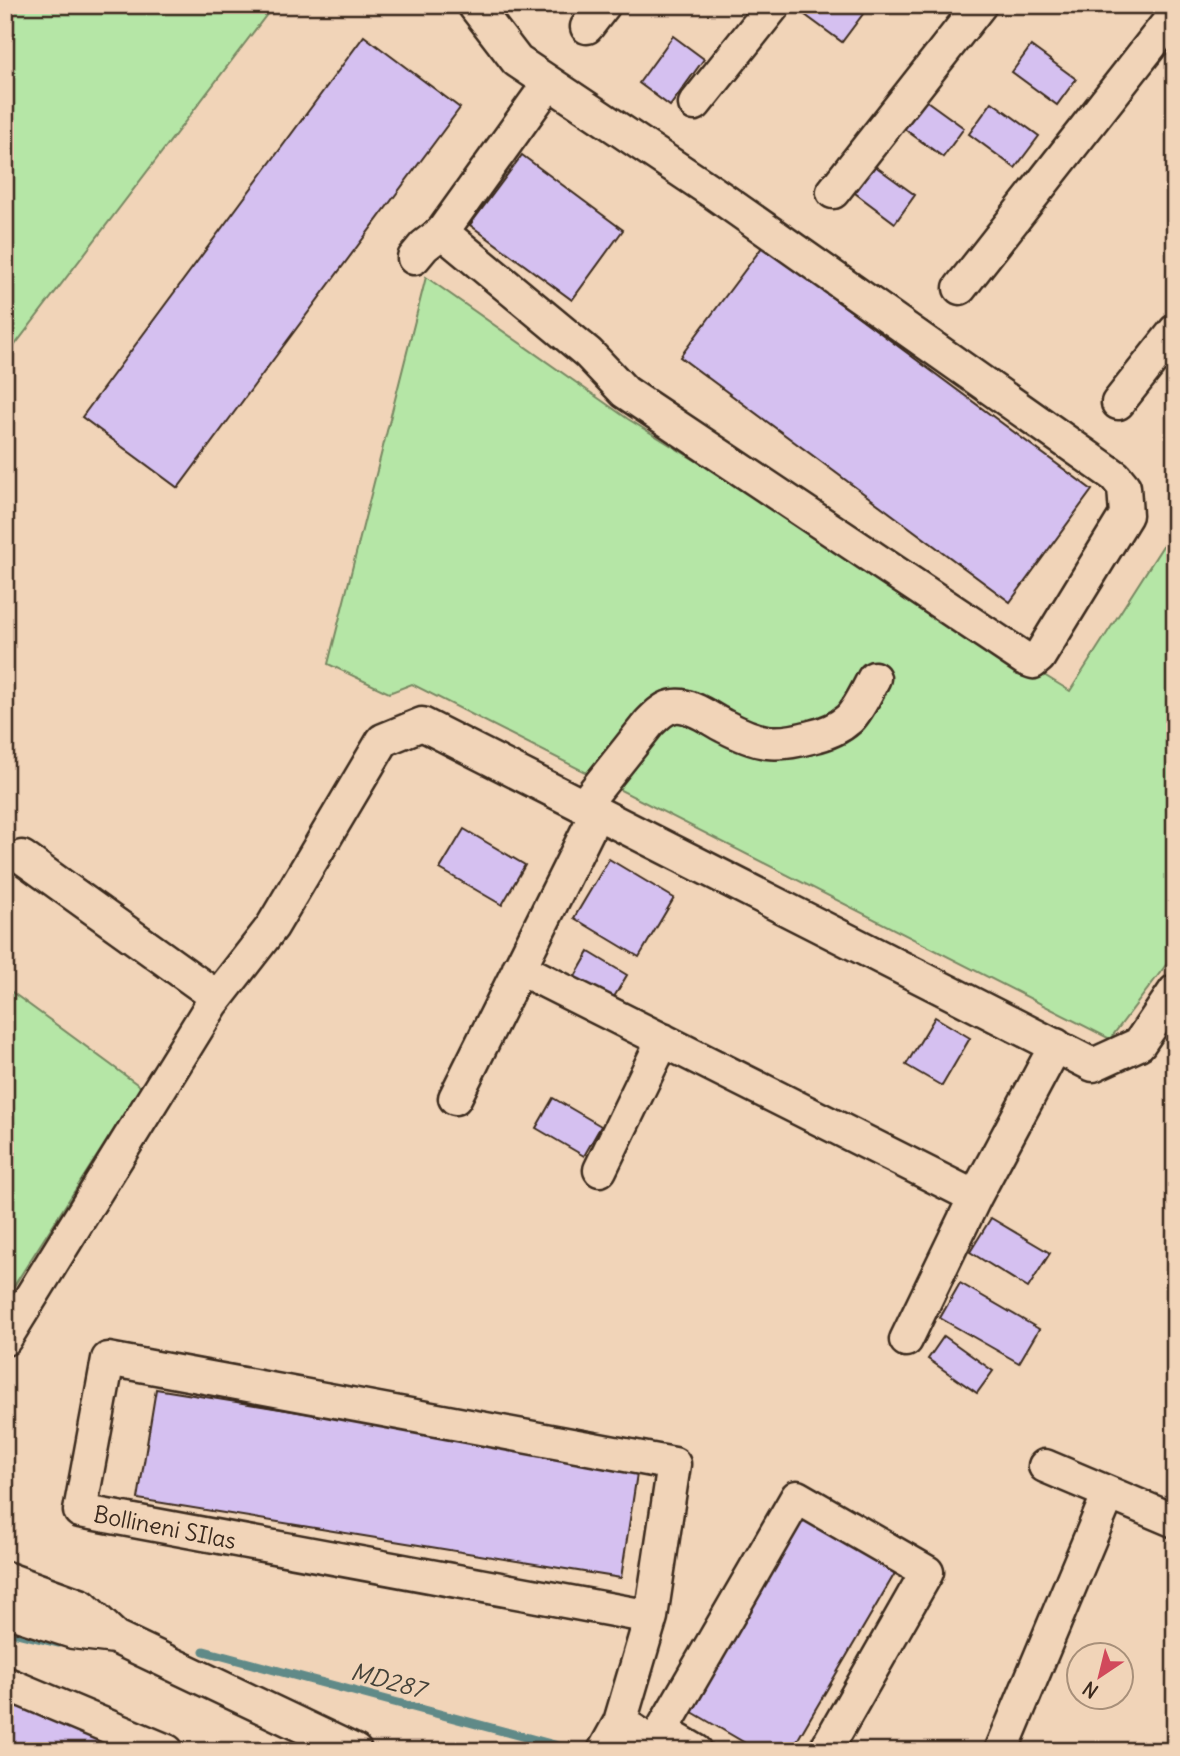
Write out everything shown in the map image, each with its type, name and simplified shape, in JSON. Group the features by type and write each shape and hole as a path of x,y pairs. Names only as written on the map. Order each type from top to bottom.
{"street":[{"path":"442,232 588,353 625,392 1025,659 1033,662 1039,657 1126,515 1124,487 1115,476 713,193 517,61 474,5"},
{"path":"695,104 774,5"},
{"path":"833,192 980,5"},
{"path":"960,288 1175,14"},
{"path":"414,258 442,232 549,82"},
{"path":"1118,403 1175,331"},
{"path":"455,1098 519,968 590,809 649,723 672,706 693,710 741,736 785,744 826,734 851,717 874,678"},
{"path":"5,1339 217,998 272,927 383,740 422,724 1093,1065 1139,1044 1175,991"},
{"path":"22,857 217,998"},
{"path":"519,968 975,1197"},
{"path":"600,1170 663,1041"},
{"path":"906,1339 975,1197 1056,1045"},
{"name":"Bollineni SIlas","path":"108,1359 674,1464 652,1617 80,1511 108,1359"},
{"path":"1045,1466 1175,1521"},
{"path":"1001,1751 1109,1493"},
{"path":"656,1742 797,1497 928,1572 825,1751"},
{"path":"5,1578 82,1606 115,1637 355,1751"},
{"path":"5,1610 73,1632 115,1637"},
{"path":"604,1751 620,1722 652,1617"},
{"path":"5,1683 167,1751"},
{"path":"620,1722 656,1742 696,1751"}],"green space":[{"path":"5,5 274,5 5,358"},
{"path":"426,277 628,419 1070,691 1175,527 1175,953 1110,1039 412,684 389,693 328,664"},
{"path":"5,987 141,1087 5,1300"}],"building":[{"path":"805,5 851,5 863,14 842,42 801,12"},
{"path":"364,36 460,108 178,488 82,417"},
{"path":"673,36 704,59 670,106 639,83"},
{"path":"1031,46 1076,79 1057,105 1012,72"},
{"path":"924,99 964,128 943,157 903,128"},
{"path":"992,102 1039,136 1015,168 969,134"},
{"path":"522,155 623,230 572,300 470,225"},
{"path":"875,166 915,195 895,223 855,193"},
{"path":"763,246 1092,490 1010,602 680,357"},
{"path":"464,829 525,865 502,905 440,869"},
{"path":"609,859 674,898 639,957 574,918"},
{"path":"589,952 627,975 611,1002 573,980"},
{"path":"935,1017 970,1038 942,1086 906,1065"},
{"path":"553,1098 601,1126 584,1156 536,1128"},
{"path":"991,1218 1050,1253 1028,1288 970,1252"},
{"path":"960,1283 1039,1329 1019,1363 940,1318"},
{"path":"944,1336 993,1371 977,1393 928,1359"},
{"path":"156,1389 638,1467 621,1578 138,1499"},
{"path":"801,1512 898,1568 791,1751 759,1751 687,1709"},
{"path":"5,1697 131,1751 5,1751"}],"waterway":[{"name":"MD287","path":"5,1630 59,1643"},
{"name":"MD287","path":"204,1651 562,1747"}]}
